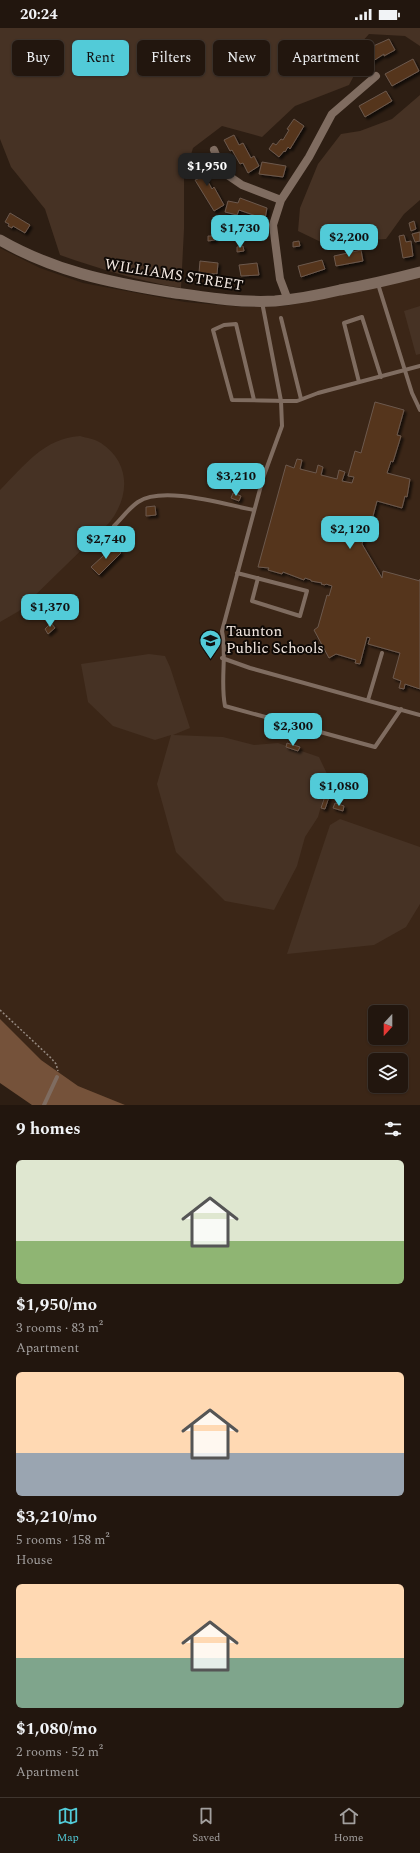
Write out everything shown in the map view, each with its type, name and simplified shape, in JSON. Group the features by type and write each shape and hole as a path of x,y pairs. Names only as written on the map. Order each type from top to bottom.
{"street":[{"path":"288,300 280,279 273,224 281,200 309,157 332,114 376,76"},
{"path":"214,150 223,172 242,184 281,200"},
{"name":"WILLIAMS STREET","path":"0,240 49,264 97,279 198,296 262,301 288,300 378,284 420,272"}],"lane":[{"path":"378,284 412,393 420,410"},
{"path":"262,301 281,401 282,426 263,478 222,631 224,642 222,658 223,695 225,706 375,748 401,710"},
{"path":"360,382 344,323 362,317 381,377"},
{"path":"281,318 302,399"},
{"path":"254,400 236,324 224,325 213,330 232,400 281,401 302,399 318,393 420,366"},
{"path":"114,526 139,502 157,495 177,496 254,510"},
{"path":"237,573 258,578 307,591 300,616 252,601 258,578"},
{"path":"368,700 382,653"},
{"path":"222,658 250,668 420,715"},
{"path":"44,1105 57,1077"}],"path":[{"path":"0,1010 54,1061 58,1070 57,1077"}],"shaded area":[{"path":"0,28 420,28 420,46 405,36 369,34 364,40 278,40 278,76 354,76 349,85 295,106 262,137 222,126 193,148 184,178 184,229 181,288 120,274 60,255 45,209 11,167 0,139"},
{"path":"420,95 420,200 404,214 386,239 323,243 298,231 300,208 318,164 341,134 360,131 392,119"},
{"name":"Taunton Public Schools","path":"0,248 40,268 83,283 185,302 243,307 286,306 420,276 420,1105 105,1105 53,1074 0,1029"},
{"path":"420,306 420,354 416,355 404,311"},
{"path":"80,436 101,443 111,451 118,460 124,481 124,492 121,502 109,523 19,611 0,622 0,490 26,463 45,448 67,438"},
{"path":"149,654 165,656 190,728 173,735 223,737 254,745 278,743 319,757 329,778 318,817 305,837 297,866 274,910 225,901 176,852 157,784 171,735 155,740 113,726 88,702 81,664"},
{"path":"340,819 420,847 420,904 406,927 374,945 287,954 330,825"},
{"path":"0,1019 41,1060 78,1086 125,1105 32,1105 0,1083"}],"building":[{"path":"389,39 395,50 384,56 384,54 374,60 374,46"},
{"path":"413,59 419,71 392,86 385,74"},
{"path":"386,91 392,101 365,117 359,106"},
{"path":"294,119 304,126 290,149 288,147 279,157 269,149 273,143 276,145 281,139 283,140 289,130 287,129"},
{"path":"234,135 239,145 243,143 251,158 254,156 259,166 248,173 243,163 240,164 224,140"},
{"path":"203,162 209,173 205,176 212,189 214,187 224,205 214,211 195,180 198,179 192,168"},
{"path":"262,162 286,166 283,177 259,174"},
{"path":"240,198 267,208 265,219 239,210 237,215 225,212 228,201 238,203"},
{"path":"10,213 30,225 25,233 13,226 12,228 8,226 9,224 5,222"},
{"path":"414,221 416,229 411,231 409,223"},
{"path":"420,232 420,241 415,242 412,234"},
{"path":"404,235 406,242 411,241 413,256 403,258 399,236"},
{"path":"208,236 214,236 215,240 208,241"},
{"path":"299,241 300,246 293,247 293,242"},
{"path":"243,246 244,251 237,252 237,247"},
{"path":"361,250 363,261 336,266 334,256"},
{"path":"322,260 325,269 301,277 298,266"},
{"path":"200,261 218,263 217,274 199,273"},
{"path":"257,263 259,275 241,276 239,265"},
{"path":"375,402 404,410 397,435 401,436 393,462 391,461 387,473 410,479 407,497 405,496 402,508 377,501 369,531 366,530 362,544 382,578 383,571 420,581 420,689 405,684 404,689 399,688 401,681 393,678 400,653 368,644 370,638 367,637 360,664 355,663 356,660 336,654 329,658 314,630 318,627 327,595 329,596 332,586 321,584 322,583 305,578 304,580 283,572 282,574 268,570 269,568 258,567 286,465 294,468 297,459 302,460 300,469 316,473 318,465 323,467 321,475 337,479 339,470 345,472 342,481 352,483 354,477 348,476 355,451 361,453"},
{"path":"233,493 241,496 239,501 231,498"},
{"path":"155,506 156,515 146,516 146,507"},
{"path":"114,546 121,553 99,575 91,567"},
{"path":"51,623 55,628 48,634 45,629"},
{"path":"287,743 300,747 298,751 286,747"},
{"path":"325,796 329,797 325,809 321,808"},
{"path":"335,803 344,806 343,811 333,808"}],"place":[{"name":"Taunton Public Schools","path":"210,660"}]}
